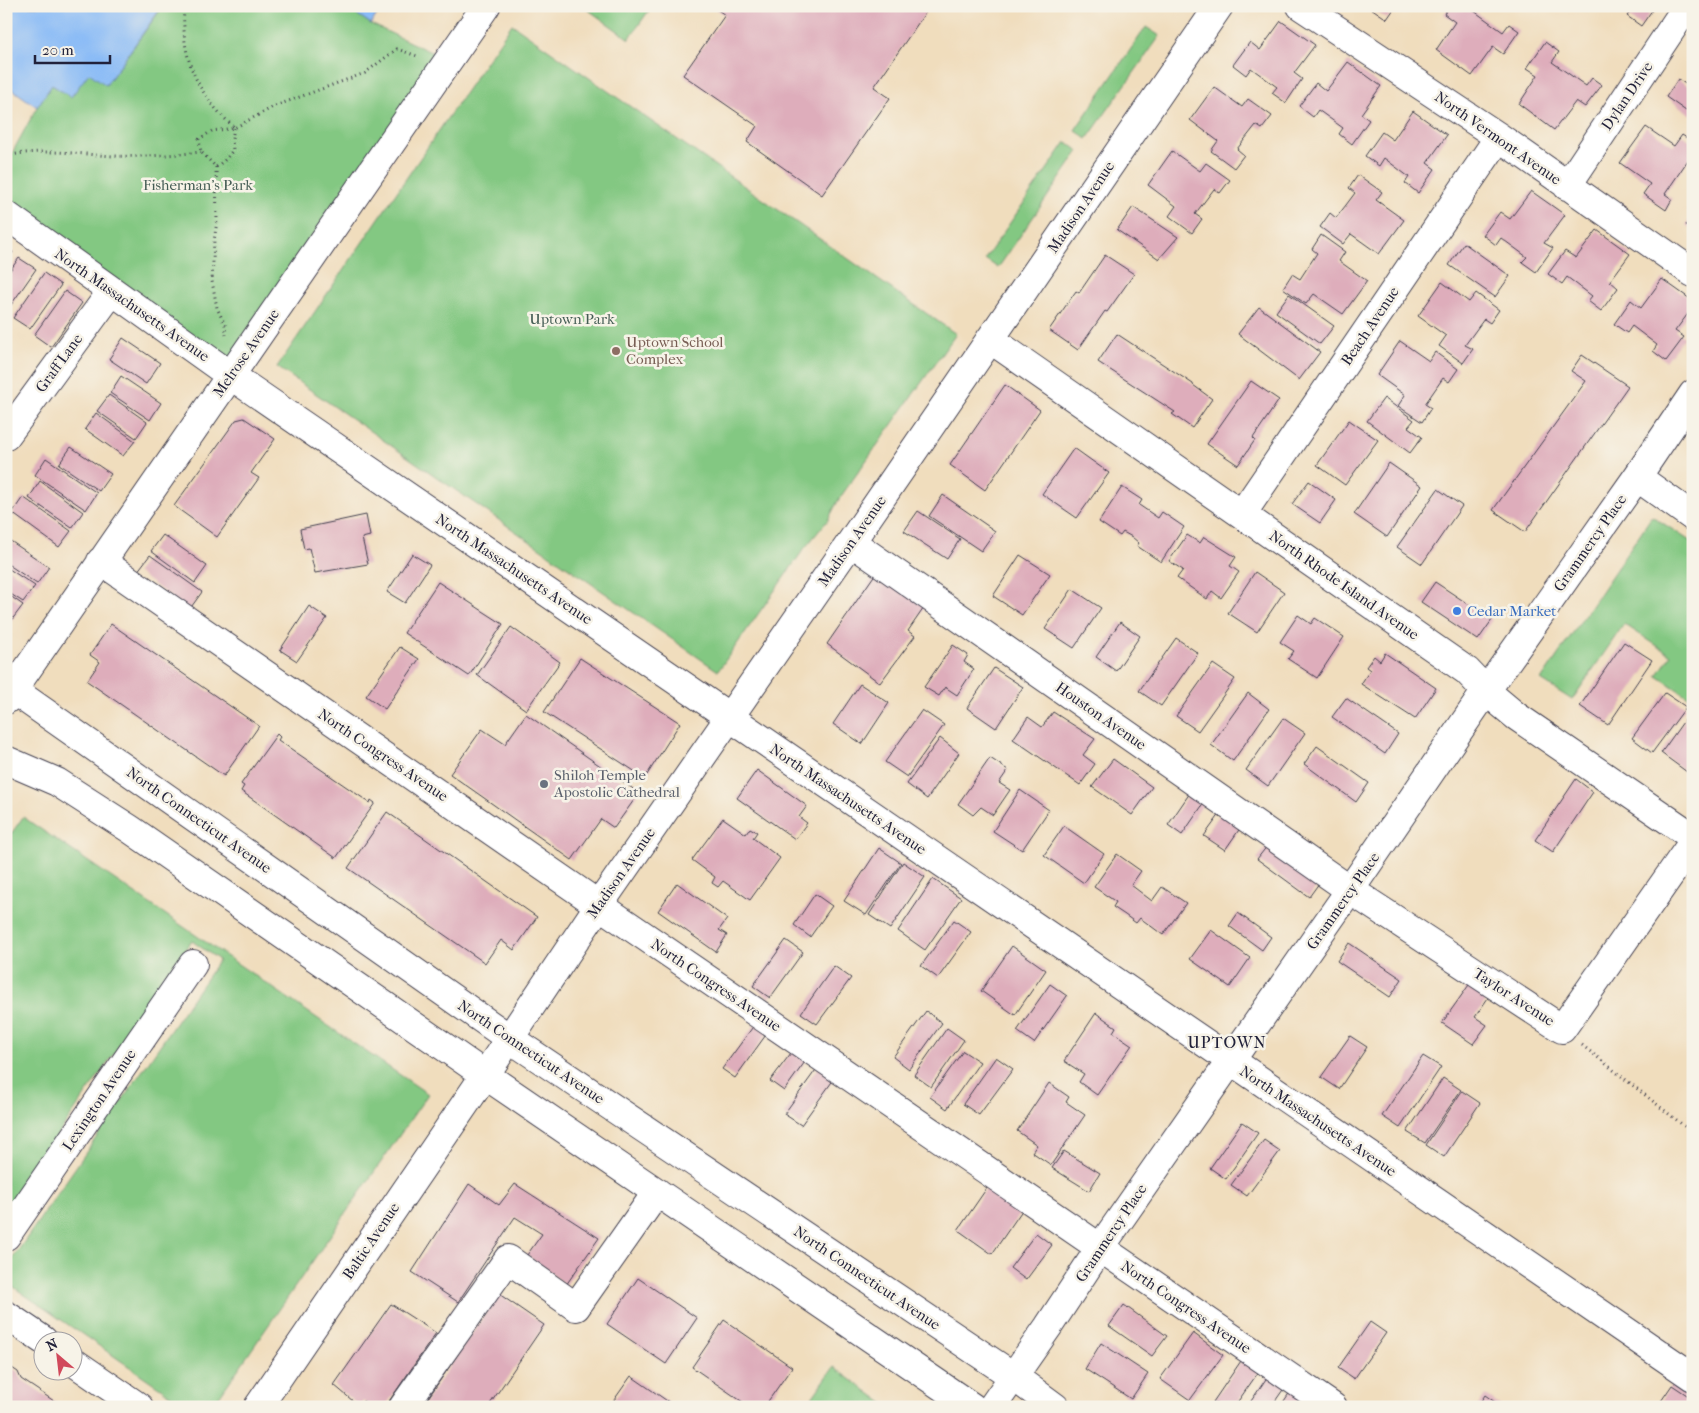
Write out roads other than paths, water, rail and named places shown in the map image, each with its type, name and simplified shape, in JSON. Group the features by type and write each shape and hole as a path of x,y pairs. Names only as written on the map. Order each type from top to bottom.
{"street":[{"name":"Melrose Avenue","path":"10,695 230,375 450,61 486,6"},
{"name":"Madison Avenue","path":"485,1075 599,905 730,718 1219,6"},
{"name":"North Vermont Avenue","path":"1301,6 1499,137 1693,273"},
{"name":"Dylan Drive","path":"1567,186 1687,6"},
{"name":"Beach Avenue","path":"1242,514 1499,137"},
{"name":"North Massachusetts Avenue","path":"6,215 230,375 1693,1377"},
{"name":"Graff Lane","path":"6,436 112,291"},
{"name":"North Rhode Island Avenue","path":"990,339 1467,671 1486,691 1516,716 1693,837"},
{"name":"Grammercy Place","path":"992,1407 1100,1248 1693,394"},
{"path":"1637,477 1693,517"},
{"name":"Houston Avenue","path":"851,542 1350,890"},
{"name":"North Congress Avenue","path":"101,561 599,905 1333,1407"},
{"name":"North Connecticut Avenue","path":"10,695 509,1038 1014,1376 1055,1407"},
{"path":"6,760 57,782 130,829 485,1075 972,1407"},
{"name":"Taylor Avenue","path":"1350,890 1562,1029 1693,842"},
{"name":"Lexington Avenue","path":"6,1236 192,964"},
{"name":"Baltic Avenue","path":"258,1407 485,1075"},
{"path":"403,1407 508,1259 576,1307 658,1192"},
{"path":"6,1315 32,1333"},
{"path":"82,1368 139,1407"}],"water":[{"path":"6,6 158,6 161,8 106,85 89,73 71,97 52,85 37,107 6,85"},
{"path":"345,6 382,6 371,24"}],"place":[{"name":"Uptown School Complex","path":"616,351"},
{"name":"Cedar Market","path":"1457,611"},
{"name":"Shiloh Temple Apostolic Cathedral","path":"544,784"}],"district":[{"name":"UPTOWN","path":"1227,1042"}],"park label":[{"name":"Fisherman's Park","path":"198,185"},
{"name":"Uptown Park","path":"572,319"}]}
